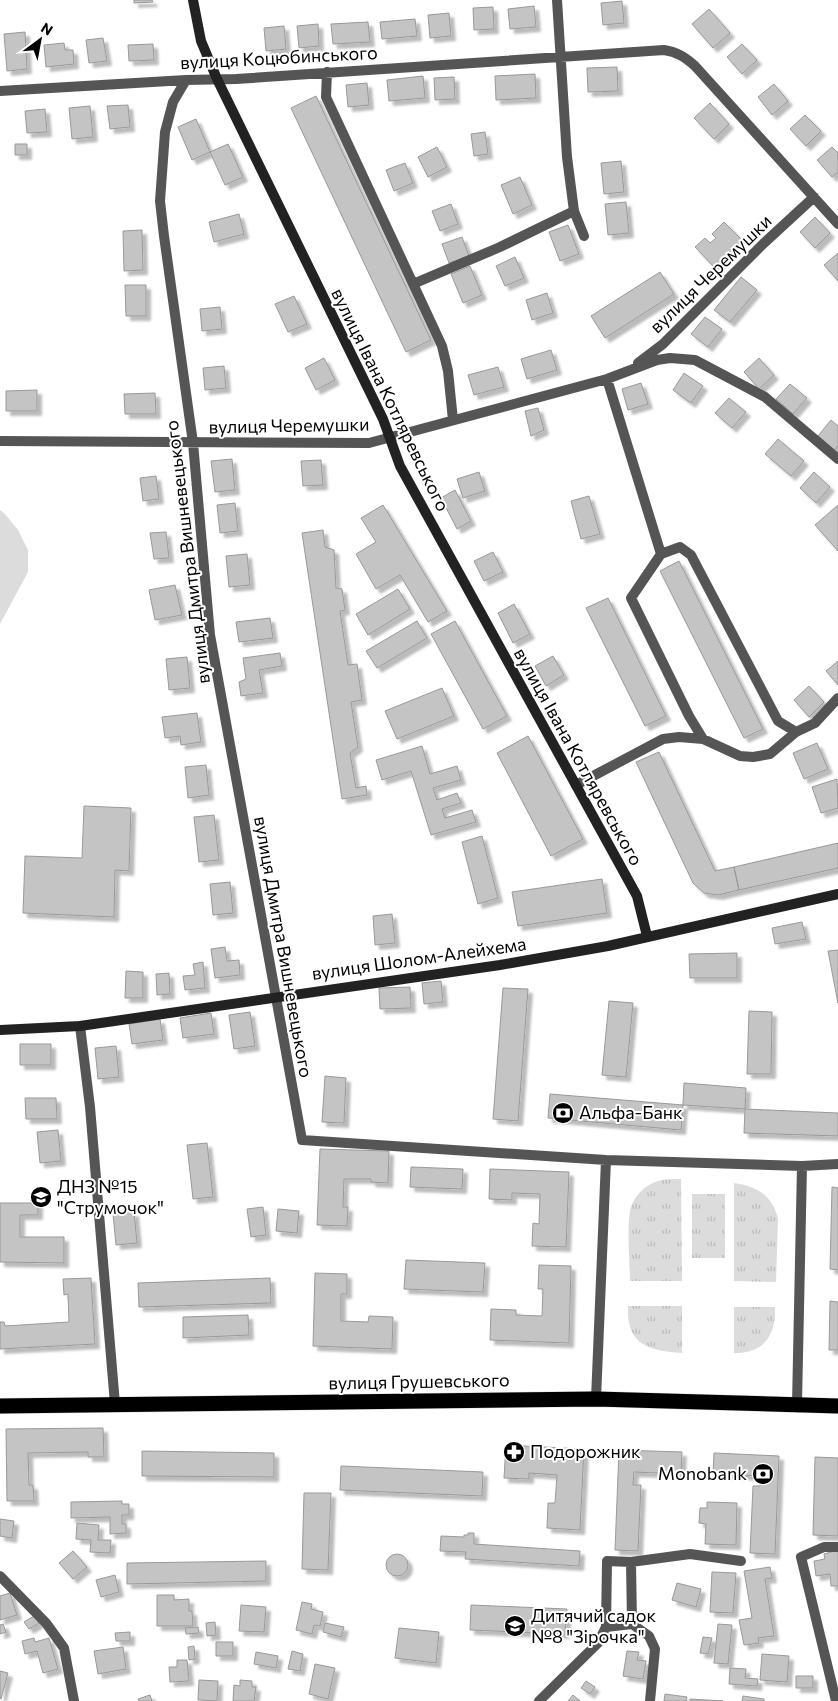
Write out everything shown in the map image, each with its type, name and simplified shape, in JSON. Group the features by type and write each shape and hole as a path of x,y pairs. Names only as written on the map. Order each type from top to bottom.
{"highway":[{"name":"вулиця Грушевського","path":"0,1406 596,1399 838,1406"}],"street":[{"name":"вулиця Івана Котляревського","path":"193,0 202,41 217,79 382,419 400,466 636,896 648,936"},
{"path":"557,0 567,157 574,211 584,236"},
{"name":"вулиця Коцюбинського","path":"0,91 664,50 685,57 748,123 838,224"},
{"path":"327,72 326,98 442,346 448,371 453,420"},
{"name":"вулиця Дмитра Вишневецького","path":"186,80 173,102 165,132 160,201 193,443 210,635 302,1140 606,1160"},
{"name":"вулиця Черемушки","path":"629,370 663,344 763,244 814,197"},
{"path":"413,284 500,247 574,211"},
{"name":"вулиця Черемушки","path":"0,441 369,444 607,379 629,370 670,358 695,360 765,397 838,459"},
{"path":"607,379 661,554"},
{"path":"703,739 689,716 631,598 661,554 680,547 691,555 778,722 796,732"},
{"path":"576,785 662,739 679,737 703,739 740,756 753,757 770,754 796,732 815,722 838,698"},
{"name":"вулиця Шолом-Алейхема","path":"0,1030 80,1026 500,965 608,946 838,894"},
{"path":"80,1026 92,1136 115,1404"},
{"path":"596,1399 606,1160 802,1166 838,1164"},
{"path":"797,1404 802,1166"},
{"path":"836,1701 801,1557 824,1547 838,1547"},
{"path":"539,1701 598,1643 606,1627 607,1561 631,1562 690,1554 742,1560"},
{"path":"631,1562 632,1624"},
{"path":"0,1576 46,1623 60,1641 64,1648 74,1701"},
{"path":"606,1627 632,1624 649,1636 655,1650 650,1701"}],"green space":[{"path":"0,510 18,530 28,550 28,572 0,624"},
{"path":"681,1179 682,1281 630,1281 629,1223 631,1207 635,1198 654,1182"},
{"path":"734,1183 742,1184 763,1193 776,1211 778,1219 776,1282 734,1281"},
{"path":"692,1194 725,1194 725,1258 692,1258"},
{"path":"628,1306 682,1306 682,1353 650,1348 642,1343 631,1330 628,1319"},
{"path":"734,1307 775,1307 775,1317 770,1334 766,1341 753,1350 734,1353"}],"building":[{"path":"134,0 152,0 153,2 134,3"},
{"path":"622,1 624,23 603,25 601,3"},
{"path":"534,6 536,27 510,29 508,9"},
{"path":"493,7 494,29 474,30 473,8"},
{"path":"709,9 730,33 713,48 692,24"},
{"path":"449,13 451,36 430,38 428,15"},
{"path":"415,19 417,36 382,39 380,22"},
{"path":"368,22 370,42 333,44 331,24"},
{"path":"318,24 319,46 299,48 297,26"},
{"path":"284,26 286,49 266,51 264,28"},
{"path":"25,32 27,69 7,71 4,34"},
{"path":"103,38 107,61 89,63 86,40"},
{"path":"64,43 65,50 73,50 74,64 46,67 44,45"},
{"path":"153,44 154,60 129,61 128,45"},
{"path":"742,44 757,60 742,74 727,57"},
{"path":"617,67 618,91 588,92 587,68"},
{"path":"535,74 536,98 496,100 495,76"},
{"path":"423,76 425,98 389,101 387,80"},
{"path":"454,77 455,99 435,100 434,78"},
{"path":"367,83 369,105 348,107 346,85"},
{"path":"774,84 788,101 772,115 758,97"},
{"path":"316,96 431,340 406,352 291,108"},
{"path":"710,103 729,124 714,139 694,118"},
{"path":"128,105 130,127 110,129 107,106"},
{"path":"90,106 93,137 72,139 69,108"},
{"path":"45,109 47,132 27,133 25,111"},
{"path":"805,115 821,131 806,146 790,129"},
{"path":"196,119 210,152 192,160 178,127"},
{"path":"485,132 488,154 474,156 471,134"},
{"path":"15,144 27,144 27,155 15,155"},
{"path":"228,144 243,177 225,185 210,152"},
{"path":"437,147 447,167 428,177 418,157"},
{"path":"832,147 838,153 838,172 832,177 817,160"},
{"path":"621,161 624,192 604,194 601,163"},
{"path":"405,163 413,183 394,191 386,170"},
{"path":"520,177 532,205 513,214 501,185"},
{"path":"626,202 629,233 608,235 605,204"},
{"path":"451,204 458,224 440,231 432,211"},
{"path":"239,214 244,234 214,242 209,222"},
{"path":"815,217 830,233 815,248 800,232"},
{"path":"724,222 742,240 714,267 695,247 705,238 710,243 716,238 712,234"},
{"path":"568,225 579,254 560,261 549,232"},
{"path":"142,230 143,270 124,271 123,231"},
{"path":"462,237 469,256 449,263 442,244"},
{"path":"838,253 838,281 824,265"},
{"path":"515,257 524,278 505,286 496,266"},
{"path":"470,266 482,295 463,303 451,274"},
{"path":"660,272 674,294 605,338 591,316"},
{"path":"741,277 757,290 730,322 714,310"},
{"path":"125,285 146,285 146,316 126,316"},
{"path":"547,293 553,313 532,320 526,300"},
{"path":"294,296 307,324 288,332 275,304"},
{"path":"220,307 222,329 202,331 200,309"},
{"path":"705,317 722,329 708,347 691,334"},
{"path":"551,350 557,370 527,379 521,359"},
{"path":"324,358 335,380 316,390 305,368"},
{"path":"759,358 774,375 759,389 744,372"},
{"path":"224,366 226,388 205,390 203,368"},
{"path":"498,367 504,387 474,395 468,375"},
{"path":"684,373 703,386 691,403 673,390"},
{"path":"641,383 648,404 628,410 622,389"},
{"path":"790,384 807,398 793,414 776,399"},
{"path":"37,390 37,411 6,411 6,391"},
{"path":"155,393 156,414 125,414 124,394"},
{"path":"729,398 746,412 732,428 715,413"},
{"path":"538,408 544,430 531,436 525,411"},
{"path":"831,420 838,426 838,446 834,450 818,436"},
{"path":"778,439 804,461 791,476 765,454"},
{"path":"232,459 235,490 215,492 211,461"},
{"path":"321,460 323,485 303,486 301,461"},
{"path":"479,472 485,491 463,498 457,479"},
{"path":"814,472 830,487 816,503 800,488"},
{"path":"156,476 159,499 143,501 140,478"},
{"path":"455,490 471,521 457,529 441,498"},
{"path":"589,496 600,534 581,539 571,501"},
{"path":"235,503 238,531 220,533 217,505"},
{"path":"383,505 447,611 428,622 400,575 376,589 356,554 376,542 361,518"},
{"path":"838,505 838,551 815,525"},
{"path":"323,530 325,547 334,550 336,588 342,589 345,610 340,611 348,665 357,664 362,700 351,702 358,747 350,753 356,788 366,786 367,795 342,799 302,533"},
{"path":"166,532 169,558 154,559 150,533"},
{"path":"493,552 503,572 484,581 474,561"},
{"path":"247,554 250,585 229,587 226,556"},
{"path":"679,561 763,729 744,738 660,571"},
{"path":"175,585 182,615 155,620 149,590"},
{"path":"398,589 410,609 368,635 356,614"},
{"path":"608,598 666,716 645,726 586,608"},
{"path":"514,604 530,634 513,643 498,613"},
{"path":"270,618 273,638 239,642 236,622"},
{"path":"417,621 427,638 377,668 366,651"},
{"path":"455,621 507,716 483,729 431,634"},
{"path":"280,653 282,666 259,670 263,693 241,696 239,682 246,679 243,658"},
{"path":"553,656 564,675 546,686 535,666"},
{"path":"187,657 190,688 169,690 166,659"},
{"path":"838,661 838,685 826,671"},
{"path":"809,686 824,702 809,717 794,700"},
{"path":"442,688 454,716 397,739 385,711"},
{"path":"197,713 201,742 181,745 180,736 165,738 162,717"},
{"path":"528,736 583,839 551,856 497,753"},
{"path":"817,743 828,769 804,779 793,753"},
{"path":"422,746 430,774 457,766 461,780 433,788 437,800 457,793 461,803 442,809 445,818 472,810 476,822 431,835 411,771 382,780 376,760"},
{"path":"659,752 715,871 734,867 739,890 718,895 704,893 693,883 636,762"},
{"path":"206,765 209,795 188,798 185,767"},
{"path":"837,779 838,808 821,813 812,787"},
{"path":"84,806 131,808 129,871 115,870 114,917 23,913 25,856 82,858"},
{"path":"214,815 219,860 199,862 194,817"},
{"path":"482,836 498,898 478,904 462,842"},
{"path":"838,843 838,868 739,890 734,867"},
{"path":"602,879 607,913 518,926 512,892"},
{"path":"230,882 233,913 213,915 210,884"},
{"path":"392,914 395,943 375,945 373,916"},
{"path":"802,922 806,939 775,944 772,928"},
{"path":"225,947 227,961 239,960 240,975 215,978 211,949"},
{"path":"838,950 838,1003 828,951"},
{"path":"737,953 737,978 690,978 689,954"},
{"path":"203,962 205,988 185,990 183,976 195,975 193,964"},
{"path":"126,971 143,972 143,998 125,998"},
{"path":"169,973 170,994 157,995 156,974"},
{"path":"441,981 443,1002 424,1004 422,983"},
{"path":"410,987 411,1008 380,1009 379,988"},
{"path":"503,988 528,989 518,1121 493,1119"},
{"path":"609,1001 633,1003 626,1077 602,1075"},
{"path":"749,1011 772,1012 771,1074 747,1074"},
{"path":"250,1012 255,1046 234,1049 229,1015"},
{"path":"211,1013 214,1034 183,1038 180,1018"},
{"path":"160,1019 163,1040 132,1044 129,1024"},
{"path":"20,1044 51,1044 51,1065 20,1065"},
{"path":"116,1046 119,1077 98,1079 95,1048"},
{"path":"325,1076 346,1078 344,1123 322,1122"},
{"path":"684,1083 746,1088 745,1109 683,1105"},
{"path":"550,1094 683,1105 681,1130 548,1118"},
{"path":"25,1098 56,1098 57,1119 26,1119"},
{"path":"745,1109 838,1113 838,1136 744,1133"},
{"path":"58,1130 61,1161 40,1163 37,1132"},
{"path":"207,1143 213,1197 193,1199 187,1145"},
{"path":"320,1149 389,1151 388,1183 371,1182 371,1179 344,1179 343,1207 348,1207 347,1226 317,1225"},
{"path":"411,1167 463,1169 462,1189 410,1187"},
{"path":"490,1169 569,1172 566,1247 532,1246 533,1223 539,1224 540,1194 512,1193 512,1200 489,1199"},
{"path":"832,1187 838,1188 838,1270 830,1269"},
{"path":"0,1203 38,1203 38,1215 20,1215 20,1237 64,1237 64,1263 0,1262"},
{"path":"263,1207 266,1235 251,1237 247,1209"},
{"path":"278,1209 299,1211 297,1233 276,1231"},
{"path":"134,1212 137,1243 116,1245 113,1214"},
{"path":"406,1260 485,1263 483,1292 404,1289"},
{"path":"539,1265 571,1266 569,1343 490,1340 491,1309 516,1310 516,1315 542,1316 543,1289 538,1289"},
{"path":"315,1273 347,1274 347,1294 341,1294 341,1321 368,1322 369,1316 393,1317 392,1349 313,1346"},
{"path":"91,1278 95,1344 0,1349 0,1322 4,1322 5,1326 69,1322 68,1294 64,1295 63,1279"},
{"path":"270,1278 271,1303 139,1307 138,1283"},
{"path":"830,1301 838,1302 838,1350 829,1350"},
{"path":"248,1315 249,1335 183,1338 183,1317"},
{"path":"103,1428 104,1457 88,1457 88,1452 28,1453 29,1485 33,1485 34,1501 7,1501 6,1429"},
{"path":"506,1445 584,1449 580,1530 547,1528 548,1503 555,1503 557,1475 529,1473 529,1479 504,1478"},
{"path":"619,1450 682,1452 681,1474 634,1472 633,1485 641,1485 638,1551 615,1550"},
{"path":"142,1451 274,1453 274,1477 142,1476"},
{"path":"714,1453 779,1456 775,1554 750,1553 753,1486 760,1486 761,1476 713,1474"},
{"path":"815,1457 838,1458 838,1536 813,1535"},
{"path":"341,1466 483,1472 482,1496 340,1490"},
{"path":"304,1493 331,1493 328,1570 302,1569"},
{"path":"122,1501 122,1504 129,1504 129,1515 122,1515 122,1524 126,1524 126,1533 110,1534 110,1517 71,1518 71,1502"},
{"path":"707,1502 737,1503 736,1545 705,1544 706,1524 699,1523 700,1508 707,1508"},
{"path":"0,1519 14,1521 12,1538 0,1536"},
{"path":"77,1523 99,1525 98,1540 111,1540 110,1553 90,1552 91,1540 76,1539"},
{"path":"468,1533 474,1533 474,1544 580,1551 579,1566 465,1559 466,1552 440,1551 441,1536 464,1537"},
{"path":"838,1550 838,1586 831,1586 830,1574 816,1576 814,1561 825,1559 824,1554"},
{"path":"73,1551 87,1567 73,1579 59,1563"},
{"path":"397,1554 405,1557 408,1565 405,1573 397,1576 389,1573 386,1565 389,1557"},
{"path":"266,1561 266,1581 127,1584 127,1563"},
{"path":"770,1567 772,1578 765,1579 774,1636 758,1638 759,1643 744,1645 739,1620 752,1618 744,1571"},
{"path":"712,1572 736,1573 733,1613 710,1612"},
{"path":"115,1575 119,1592 101,1597 96,1580"},
{"path":"677,1583 701,1589 696,1607 672,1600"},
{"path":"10,1593 17,1615 0,1620 0,1596"},
{"path":"157,1595 174,1595 174,1600 189,1599 189,1611 192,1611 193,1626 157,1626"},
{"path":"302,1602 312,1604 311,1609 323,1612 320,1626 314,1625 312,1634 296,1630"},
{"path":"241,1605 266,1607 264,1632 239,1631"},
{"path":"471,1605 567,1609 565,1634 470,1630"},
{"path":"34,1616 39,1623 29,1629 24,1622"},
{"path":"215,1622 216,1635 207,1636 206,1623"},
{"path":"325,1623 344,1627 341,1637 323,1632"},
{"path":"3,1624 6,1632 0,1634 0,1625"},
{"path":"718,1624 732,1625 728,1664 714,1663"},
{"path":"198,1627 199,1633 186,1634 185,1628"},
{"path":"399,1628 439,1632 436,1663 395,1658"},
{"path":"130,1632 130,1641 116,1641 115,1633"},
{"path":"703,1637 712,1638 708,1654 700,1653"},
{"path":"34,1638 35,1642 49,1638 58,1669 43,1673 37,1651 25,1654 22,1641"},
{"path":"216,1642 233,1642 233,1656 216,1656"},
{"path":"194,1646 195,1659 189,1660 188,1647"},
{"path":"123,1647 126,1669 98,1674 94,1651"},
{"path":"292,1651 303,1654 300,1671 288,1669"},
{"path":"627,1651 639,1652 637,1660 646,1661 643,1679 623,1676"},
{"path":"256,1652 278,1656 276,1668 254,1664"},
{"path":"762,1654 789,1656 787,1682 760,1680"},
{"path":"177,1660 187,1660 189,1681 170,1682 169,1667 177,1667"},
{"path":"315,1664 335,1668 328,1699 309,1694"},
{"path":"730,1668 746,1669 745,1678 758,1679 757,1686 729,1684"},
{"path":"0,1671 8,1673 1,1699 0,1698"},
{"path":"796,1676 813,1676 813,1688 796,1688"},
{"path":"199,1680 218,1681 217,1701 198,1700"},
{"path":"240,1680 252,1681 252,1687 256,1687 254,1701 233,1701 234,1685 240,1686"},
{"path":"586,1681 595,1687 590,1694 581,1688"},
{"path":"665,1694 687,1697 686,1701 664,1701"},
{"path":"150,1695 152,1701 139,1701 138,1699"},
{"path":"573,1695 580,1701 568,1701"},
{"path":"743,1696 764,1699 764,1701 742,1701"},
{"path":"690,1699 723,1701 690,1701"}],"place":[{"name":"Альфа-Банк","path":"563,1113"},
{"name":"ДНЗ №15 \"Струмочок\"","path":"41,1197"},
{"name":"Подорожник","path":"514,1452"},
{"name":"Monobank","path":"763,1474"},
{"name":"Дитячий садок №8 \"Зірочка\"","path":"515,1626"}]}
